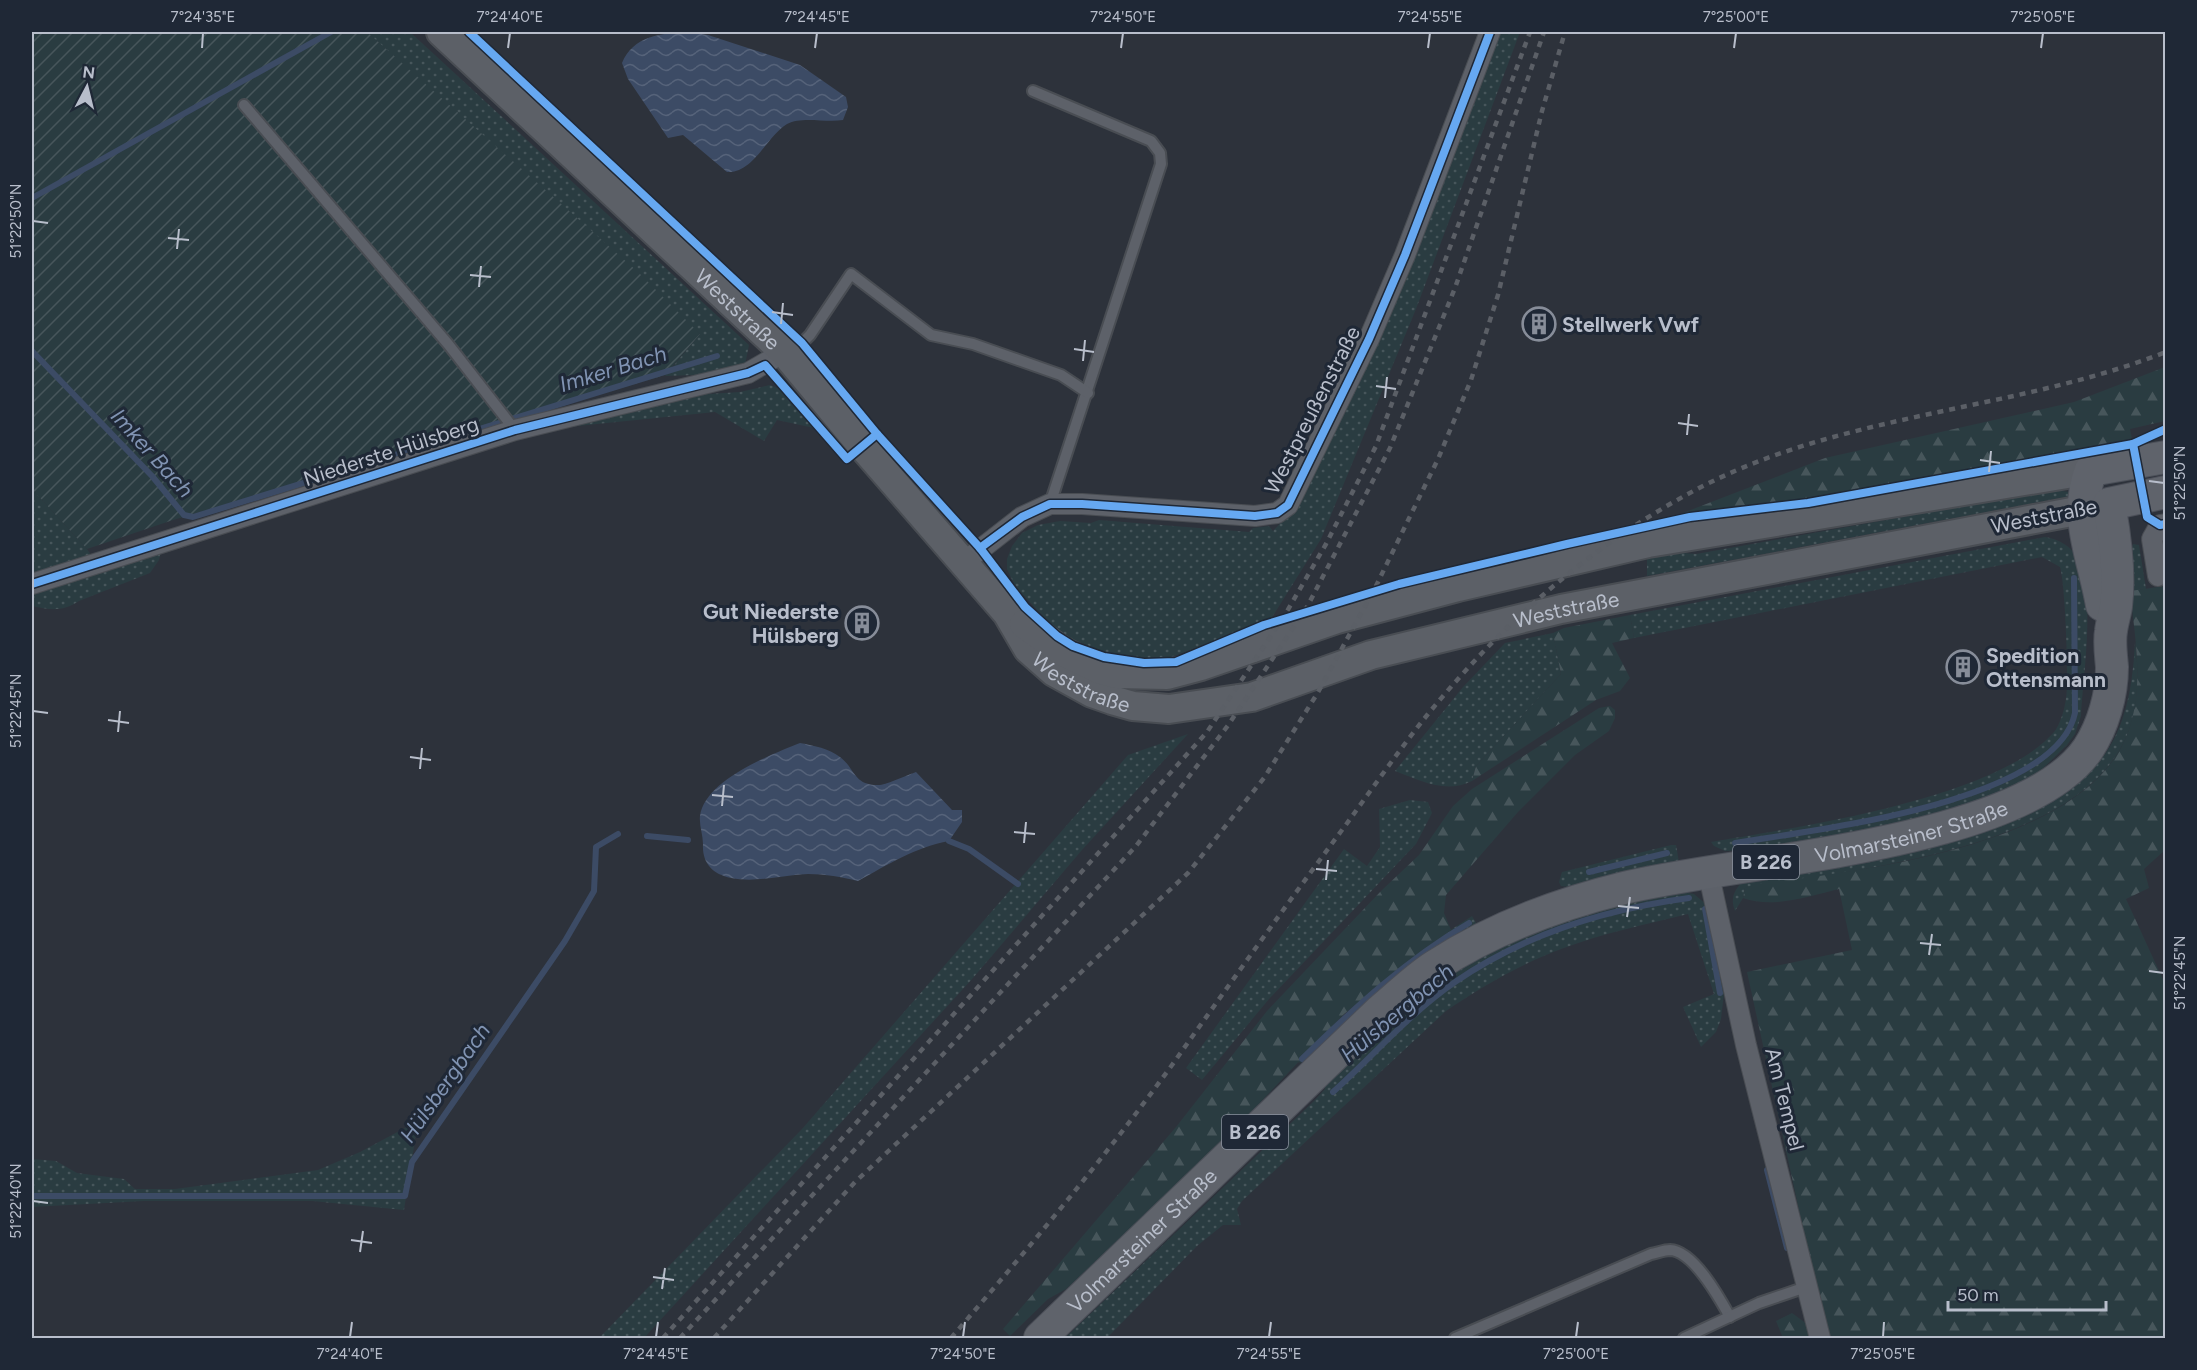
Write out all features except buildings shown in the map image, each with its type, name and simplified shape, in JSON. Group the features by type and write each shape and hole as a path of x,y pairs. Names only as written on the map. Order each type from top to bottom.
{"main road":[{"name":"Weststraße","path":"2091,470 2166,457"},
{"name":"Volmarsteiner Straße","path":"1040,1338 1380,1011 1435,966 1523,921 1624,888 1708,871 1852,849 1914,835 2007,807 2041,790 2087,750 2101,725 2110,681 2110,632 2117,589 2114,529 2095,507 2084,488 2091,470"},
{"name":"Weststraße","path":"2095,507 2166,492"}],"street":[{"name":"Weststraße","path":"441,32 784,352 1007,613 1028,649 1054,672 1092,693 1133,706 1169,709 1203,706 1252,697 1371,655 1561,609 2095,507"},
{"name":"Westpreußenstraße","path":"963,563 1022,517 1050,504 1082,504 1255,516 1277,513 1288,505 1369,339 1490,32"},
{"name":"Niederste Hülsberg","path":"32,584 513,427 748,373 784,352"},
{"name":"Weststraße","path":"1007,613 1063,652 1098,669 1116,674 1167,675 1201,666 1336,618 1458,586 1648,543 2091,470"},
{"path":"2158,576 2152,539 2160,525 2166,524"},
{"name":"Am Tempel","path":"1708,871 1746,1045 1820,1338"}],"lane":[{"path":"1033,91 1151,141 1160,153 1161,164 1050,504"},
{"path":"244,105 448,344 513,427"},
{"path":"784,352 802,343 810,335 851,274 931,335 972,344 1061,375 1088,393"},
{"path":"1455,1338 1651,1254 1672,1250 1686,1257 1710,1283 1730,1317"},
{"path":"1684,1338 1758,1303 1806,1287"}],"green space":[{"path":"32,32 367,32 638,272 700,334 665,375 173,520 87,549 32,489"},
{"path":"367,32 410,32 749,345 745,365 696,375 665,376 700,334"},
{"path":"1497,32 1520,32 1416,309 1321,539 1271,619 1169,658 1132,658 1104,652 1074,640 1051,625 1015,586 1007,569 1007,559 1012,546 1022,533 1038,525 1060,521 1091,523 1099,520 1249,532 1253,528 1269,526 1273,531 1289,514"},
{"path":"2165,367 2165,421 2130,429 2132,439 1941,476 1806,499 1741,506 1657,523 1825,458 2074,402"},
{"path":"770,385 780,389 814,428 777,420 764,441 715,412 548,429 693,395 740,392"},
{"path":"32,489 87,549 91,555 32,574"},
{"path":"2054,490 2070,492 2071,496 1647,576 1647,556 1671,552 1696,554"},
{"path":"2045,537 2060,541 2072,550 2078,559 2086,593 2086,658 2081,716 2075,734 2067,745 2030,781 1941,814 1844,835 1749,850 1725,851 1714,846 1711,842 1893,807 1988,775 2026,755 2054,732 2060,721 2065,702 2067,689 2066,632 2060,567 2042,557 1634,638 1630,615"},
{"path":"2133,544 2139,545 2146,589 2130,591 2129,558"},
{"path":"162,547 159,560 150,573 67,607 51,609 32,606 32,588"},
{"path":"2165,586 2165,850 2144,869 2149,888 2126,899 2165,984 2165,1338 1827,1338 1747,972 1852,950 1839,889 1804,898 1767,902 1743,898 1745,888 1757,884 1908,861 1964,847 2018,828 2065,804 2103,773 2127,735 2133,717 2137,663 2130,591"},
{"path":"1630,615 1634,638 1612,643 1630,678 1620,691 1596,700 1472,781 1476,766 1561,674 1553,633 1564,628"},
{"path":"1553,633 1561,674 1476,766 1472,781 1453,786 1434,785 1395,771 1463,687 1505,643"},
{"path":"2135,641 2137,689 2134,712 2127,735 2101,774 2063,805 2014,829 1958,848 1843,873 1745,888 1743,898 1735,911 1734,894 1744,880 1988,829 2054,799 2078,782 2098,763 2113,740 2124,713 2131,680"},
{"path":"1610,706 1615,710 1615,718 1609,731 1575,755 1518,812 1446,895 1444,913 1451,930 1344,1014 1253,1110 1151,1210 1066,1289 1048,1299 1010,1336 1003,1329 1176,1127 1267,1011 1381,891 1419,855 1453,806 1472,789 1599,708"},
{"path":"1188,734 1082,850 973,978 644,1338 599,1338 802,1129 1128,755"},
{"path":"1410,800 1428,802 1432,813 1416,844 1269,999 1202,1080 1186,1068 1344,849 1367,866 1380,847 1379,809"},
{"path":"1676,845 1679,862 1569,887 1561,886 1559,882 1562,872"},
{"path":"1682,892 1694,894 1708,906 1724,993 1721,1019 1716,1032 1701,1047 1683,1007 1714,994 1688,914 1594,938 1533,961 1489,984 1446,1011 1242,1201 1237,1209 1241,1225 1223,1225 1197,1246 1107,1338 1065,1338 1314,1101 1325,1089 1324,1084 1422,996 1458,969 1491,950 1572,915"},
{"path":"1472,916 1476,923 1471,929 1304,1063 1296,1062 1380,984"},
{"path":"418,1121 404,1210 312,1201 144,1201 32,1207 32,1159 56,1161 77,1173 124,1179 135,1189 175,1189 318,1170 360,1152"},
{"path":"1792,1313 1811,1327 1814,1338 1783,1338 1776,1321"}],"water":[{"path":"688,32 708,35 800,65 846,97 848,107 843,120 800,120 787,124 745,167 727,172 683,135 668,138 628,79 622,63 633,47 649,38 668,33"},
{"path":"800,743 835,754 860,780 871,785 880,785 916,772 952,810 962,810 962,822 949,841 913,852 858,881 808,874 741,879 718,874 709,867 704,857 700,816 705,803 726,780 741,770"}],"waterway":[{"path":"32,198 331,32"},
{"name":"Imker Bach","path":"32,351 152,476 184,515 193,517 717,356"},
{"path":"1735,843 1872,820 1927,807 1980,790 2025,769 2058,744 2075,713 2074,578"},
{"name":"Hülsbergbach","path":"32,1196 405,1196 412,1162 565,941 594,891 596,847 618,834"},
{"name":"Hülsbergbach","path":"647,836 688,840"},
{"name":"Hülsbergbach","path":"949,841 969,849 1018,884"},
{"path":"1589,872 1667,853"},
{"name":"Hülsbergbach","path":"1333,1092 1392,1035 1439,994 1509,950 1567,926 1597,917 1689,898"},
{"name":"Hülsbergbach","path":"1705,909 1720,993"},
{"path":"1302,1059 1381,986 1424,952 1469,923"},
{"name":"Hülsbergbach","path":"1767,1170 1787,1248"}],"railway":[{"path":"663,1338 1207,732 1286,613 1326,544 1376,446 1530,32"},
{"path":"680,1338 1136,846 1229,724 1307,607 1390,448 1455,288 1544,32"},
{"path":"714,1338 855,1182 1188,873 1264,778 1317,694 1376,586 1438,459 1471,380 1498,295 1542,111 1565,32"},
{"path":"951,1338 1064,1204 1146,1100 1428,714 1488,647 1554,586 1625,532 1663,508 1703,486 1758,461 1815,442 1873,427 2109,372 2166,352"}],"cycle path":[{"path":"469,32 802,343 877,434 980,548 1025,607 1057,636 1073,646 1104,657 1144,663 1176,662 1264,625 1399,584 1567,544 1690,517 1808,503 2133,444 2166,429"},
{"path":"980,548 1022,517 1050,504 1082,504 1255,516 1277,513 1288,505 1369,339 1405,255 1490,32"},
{"path":"32,584 515,430 748,373 765,365 847,459 877,434"},
{"path":"2133,444 2147,517 2160,525 2166,524"}],"place":[{"name":"Stellwerk Vwf","path":"1539,324"},
{"name":"Gut Niederste Hülsberg","path":"862,623"},
{"name":"Spedition Ottensmann","path":"1963,667"}]}
